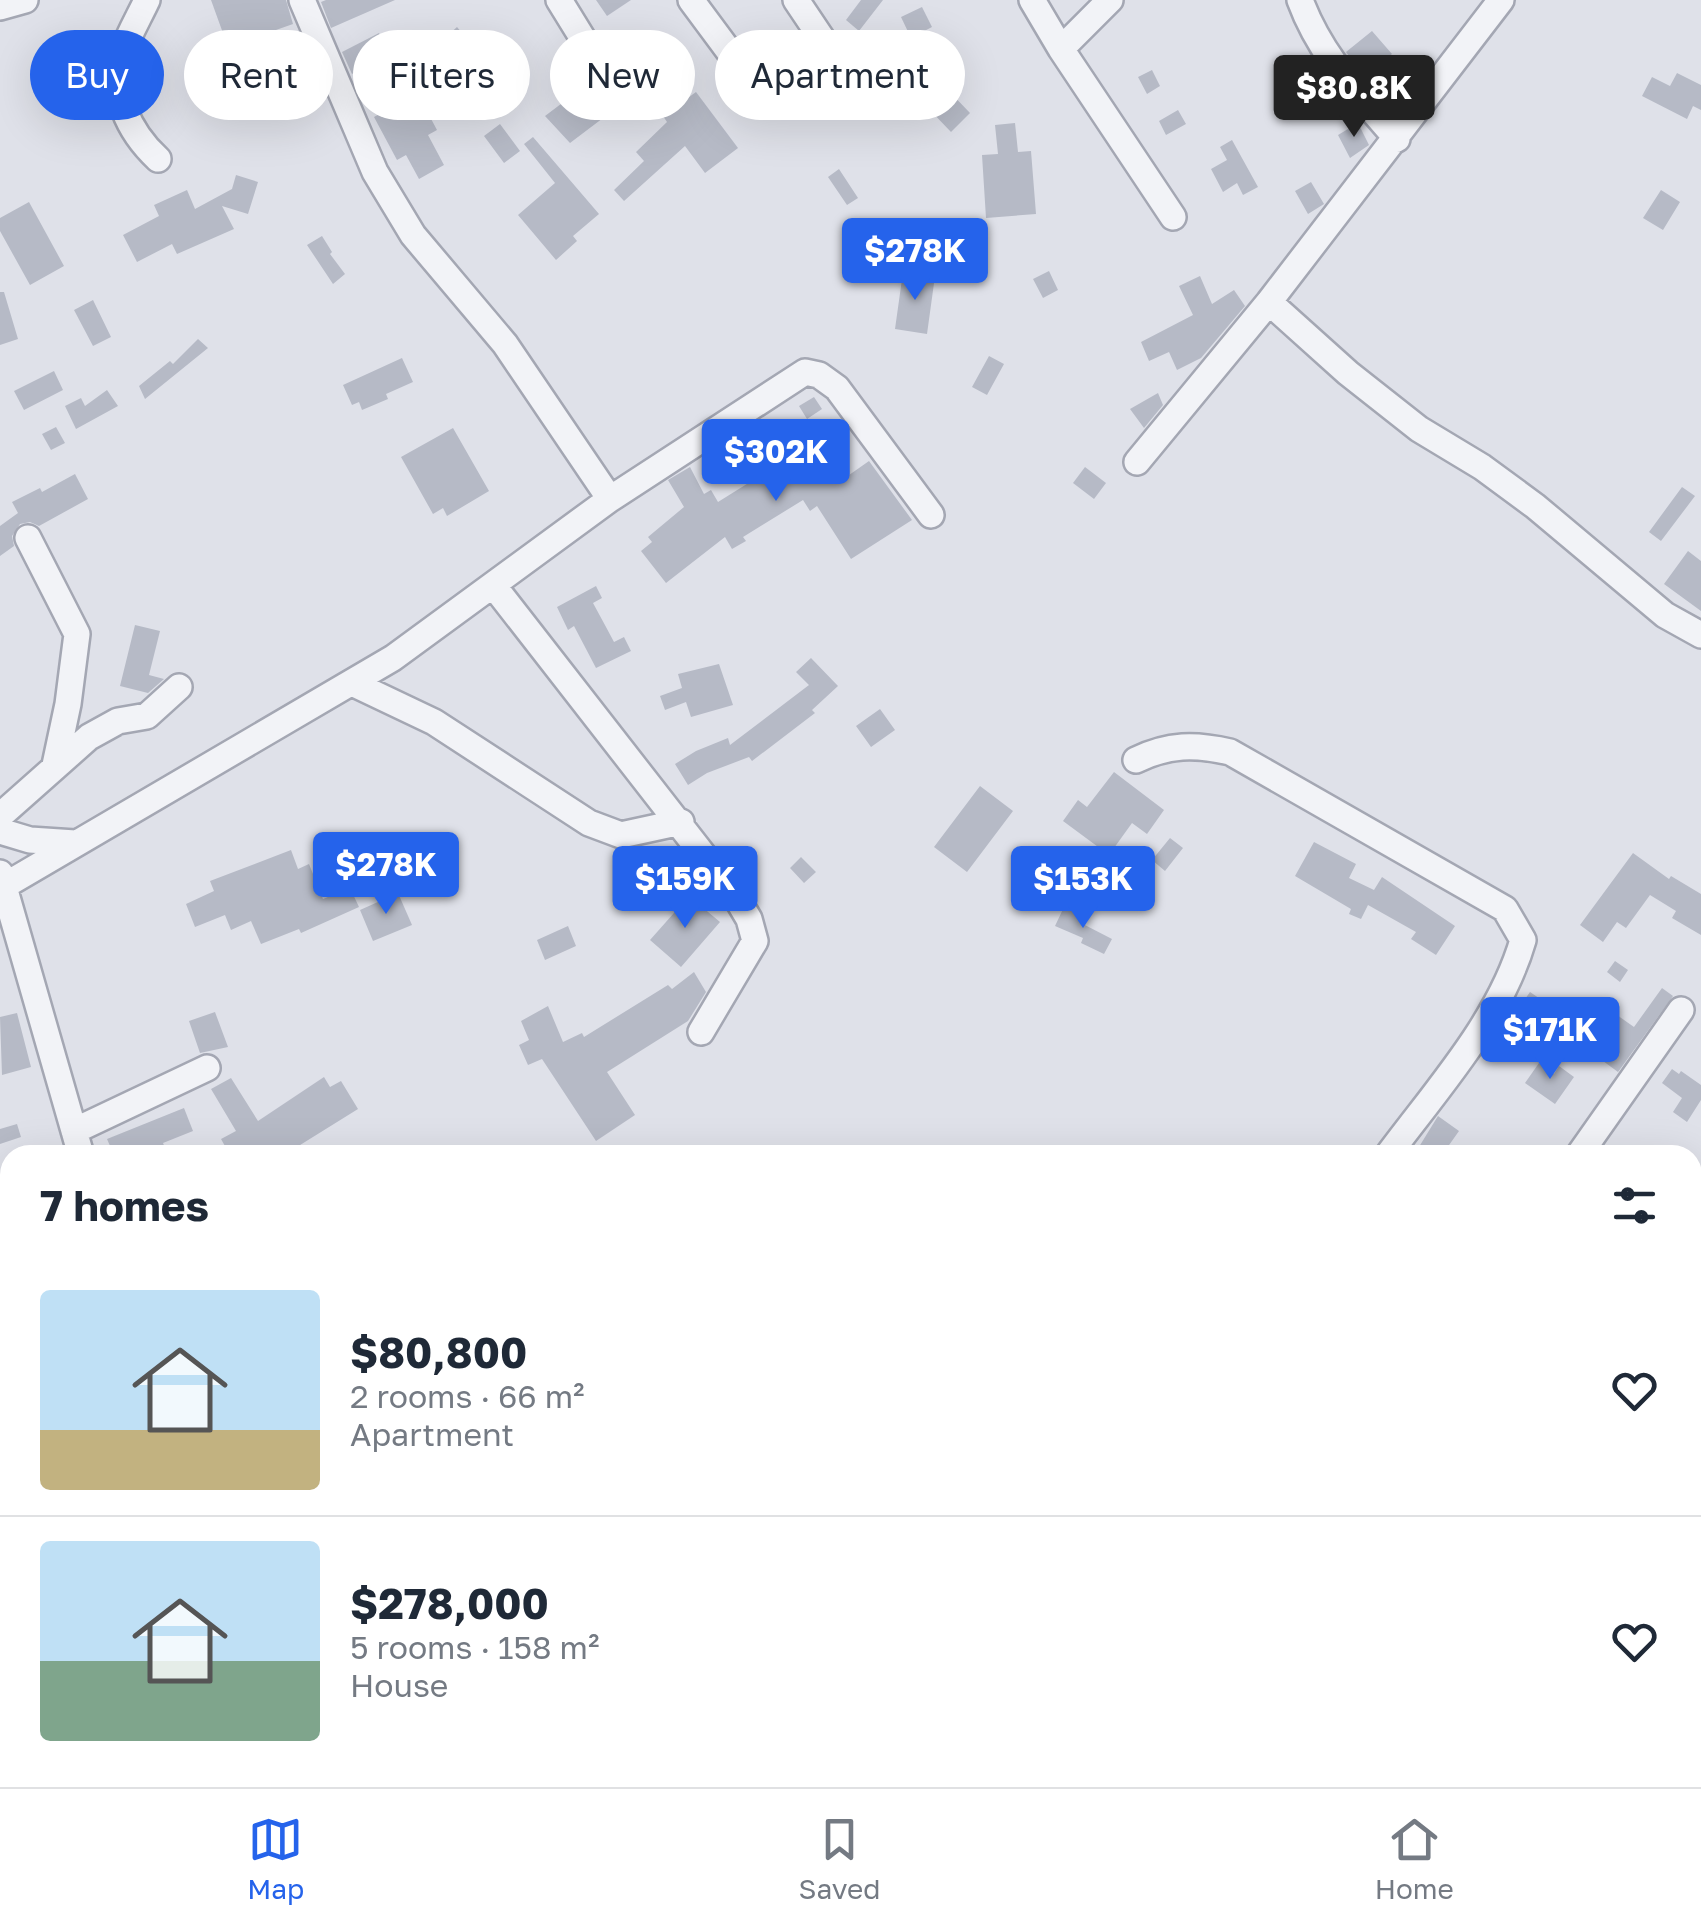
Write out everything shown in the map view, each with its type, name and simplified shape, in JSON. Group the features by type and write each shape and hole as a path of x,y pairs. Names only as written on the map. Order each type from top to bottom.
{"street":[{"path":"0,7 25,0"},
{"path":"147,0 123,51 118,80 125,115 140,142 158,159"},
{"path":"302,0 375,172 414,236 505,344 610,499"},
{"path":"560,0 578,30"},
{"path":"691,0 715,33"},
{"path":"796,0 816,30"},
{"path":"1032,0 1060,50 1174,217"},
{"path":"1060,50 1110,0"},
{"path":"1300,0 1325,54 1397,139"},
{"path":"1138,462 1269,302 1501,0"},
{"path":"1269,302 1348,373 1419,429 1482,467 1535,506 1665,615 1701,635"},
{"path":"207,1068 78,1143 2,879 75,843 393,658 610,499 805,372 819,375 837,388 930,515"},
{"path":"28,538 77,634 55,765"},
{"path":"493,585 681,822 750,920 755,940 701,1032"},
{"path":"352,683 434,722 589,823 622,835 681,822"},
{"path":"0,816 88,737 118,721 146,716 180,687"},
{"path":"1136,760 1184,745 1230,752 1505,908 1523,940 1513,976 1395,1145"},
{"path":"0,831 30,840 75,843"},
{"path":"1586,1145 1681,1010"}],"building":[{"path":"211,0 286,0 293,24 276,30 222,30"},
{"path":"395,0 331,28 321,2"},
{"path":"596,0 631,0 607,16"},
{"path":"861,0 883,0 860,30 846,20"},
{"path":"922,7 932,27 907,30 901,17"},
{"path":"1372,31 1392,54 1365,77 1346,52"},
{"path":"353,46 352,74 342,52"},
{"path":"1152,70 1160,86 1147,94 1138,77"},
{"path":"1677,73 1701,85 1701,110 1693,106 1687,119 1642,96 1652,77 1670,86"},
{"path":"695,93 738,148 705,173 685,146 624,201 614,190 644,161 636,152 666,120 695,120"},
{"path":"1178,110 1186,124 1166,135 1159,121"},
{"path":"550,112 550,120 600,120 570,143 545,116"},
{"path":"376,120 432,120 437,130 428,135 444,165 419,179 406,155 397,160"},
{"path":"940,120 963,120 951,132"},
{"path":"1015,123 1018,152 1031,151 1036,214 986,218 982,155 998,154 995,125"},
{"path":"1358,123 1369,145 1350,158 1338,135"},
{"path":"500,124 520,151 504,163 484,136"},
{"path":"533,137 599,214 573,236 577,241 556,260 518,215 555,183 524,144"},
{"path":"1232,140 1258,187 1243,195 1237,183 1223,192 1211,169 1227,160 1220,147"},
{"path":"839,169 858,198 847,205 828,177"},
{"path":"236,175 258,182 248,214 222,206 234,229 177,254 172,244 137,262 123,235 159,216 154,205 187,190 195,209 232,189"},
{"path":"1311,182 1324,204 1308,214 1295,191"},
{"path":"1661,190 1680,202 1663,230 1643,218"},
{"path":"29,202 64,266 30,285 0,231 0,218"},
{"path":"322,236 345,274 333,284 307,245"},
{"path":"1049,271 1058,290 1043,298 1033,279"},
{"path":"903,272 935,276 927,334 895,329"},
{"path":"1200,276 1212,304 1234,290 1245,306 1201,358 1177,370 1169,352 1149,361 1141,342 1193,315 1179,286"},
{"path":"0,292 4,292 18,339 0,345"},
{"path":"93,300 111,337 93,346 74,310"},
{"path":"198,339 208,348 145,399 139,386 170,361 173,364"},
{"path":"989,356 1004,364 987,395 972,387"},
{"path":"402,358 413,382 362,410 359,402 352,405 343,385"},
{"path":"54,371 63,390 24,410 14,391"},
{"path":"107,390 118,406 76,429 65,406 81,398 85,406"},
{"path":"1158,393 1163,405 1144,428 1130,409"},
{"path":"814,397 822,409 807,419 799,406"},
{"path":"775,420 789,443 802,435 820,466 828,460 842,480 869,461 912,520 851,559 817,506 810,511 803,500 743,537 746,541 732,549 725,537 666,583 641,551 652,542 648,537 684,507 668,480 690,467 704,494 711,490 718,502 766,472 746,440"},
{"path":"56,427 65,443 51,450 42,434"},
{"path":"453,428 489,491 447,516 443,508 433,514 401,457"},
{"path":"1085,467 1106,483 1094,499 1073,483"},
{"path":"75,474 88,499 39,526 30,522 20,524 12,536 14,546 0,556 0,526 18,513 12,502 40,488 42,492"},
{"path":"1682,487 1695,496 1661,541 1649,532"},
{"path":"1688,551 1701,561 1701,611 1664,584"},
{"path":"596,586 602,598 593,603 614,642 624,637 631,651 596,668 574,626 568,630 557,607"},
{"path":"135,625 160,631 149,675 164,679 148,693 120,686"},
{"path":"811,658 838,686 812,710 815,713 752,761 749,757 688,785 675,764 728,738 730,745 809,685 796,672"},
{"path":"719,664 733,705 691,717 686,702 665,710 660,696 682,688 678,674"},
{"path":"880,709 895,730 871,747 856,726"},
{"path":"1114,772 1164,810 1147,834 1132,823 1109,855 1063,821 1078,800 1087,807"},
{"path":"980,786 1013,811 967,872 934,847"},
{"path":"1170,838 1183,848 1165,871 1152,860"},
{"path":"1314,842 1356,864 1349,878 1374,890 1382,877 1455,926 1436,955 1411,939 1416,932 1368,905 1361,919 1295,876"},
{"path":"291,850 298,869 309,864 323,899 350,888 359,907 301,933 299,929 261,944 251,921 231,930 225,915 195,927 186,904 214,891 210,881"},
{"path":"1633,853 1669,879 1671,876 1701,894 1701,935 1672,918 1676,911 1650,895 1626,928 1617,922 1603,942 1580,925"},
{"path":"801,857 816,872 804,883 790,868"},
{"path":"398,893 412,925 373,941 360,910"},
{"path":"689,896 720,922 681,967 650,940"},
{"path":"1064,907 1082,915 1079,922 1112,939 1104,954 1081,943 1083,938 1055,926"},
{"path":"568,926 576,946 545,960 537,940"},
{"path":"1615,961 1628,970 1620,982 1607,972"},
{"path":"694,972 706,992 688,1021 607,1072 635,1115 596,1141 542,1059 528,1065 519,1045 529,1040 521,1021 548,1006 563,1042 582,1033 584,1037 668,985 672,989"},
{"path":"1662,988 1673,996 1618,1072 1603,1061 1613,1047 1590,1031 1607,1008 1634,1027"},
{"path":"1530,992 1558,1011 1548,1025 1539,1019 1529,1034 1510,1020"},
{"path":"215,1012 228,1047 200,1053 189,1021"},
{"path":"17,1013 31,1067 2,1075 0,1017"},
{"path":"1539,1063 1554,1074 1559,1066 1574,1077 1555,1104 1525,1083"},
{"path":"1672,1069 1701,1085 1701,1100 1687,1122 1673,1112 1682,1098 1662,1083"},
{"path":"324,1077 330,1087 341,1081 358,1109 300,1145 224,1145 221,1139 236,1131 211,1089 231,1078 258,1121"},
{"path":"184,1108 193,1131 164,1145 110,1145 107,1139"},
{"path":"1438,1116 1459,1131 1449,1145 1420,1145"},
{"path":"17,1124 21,1137 0,1144 0,1129"}]}
